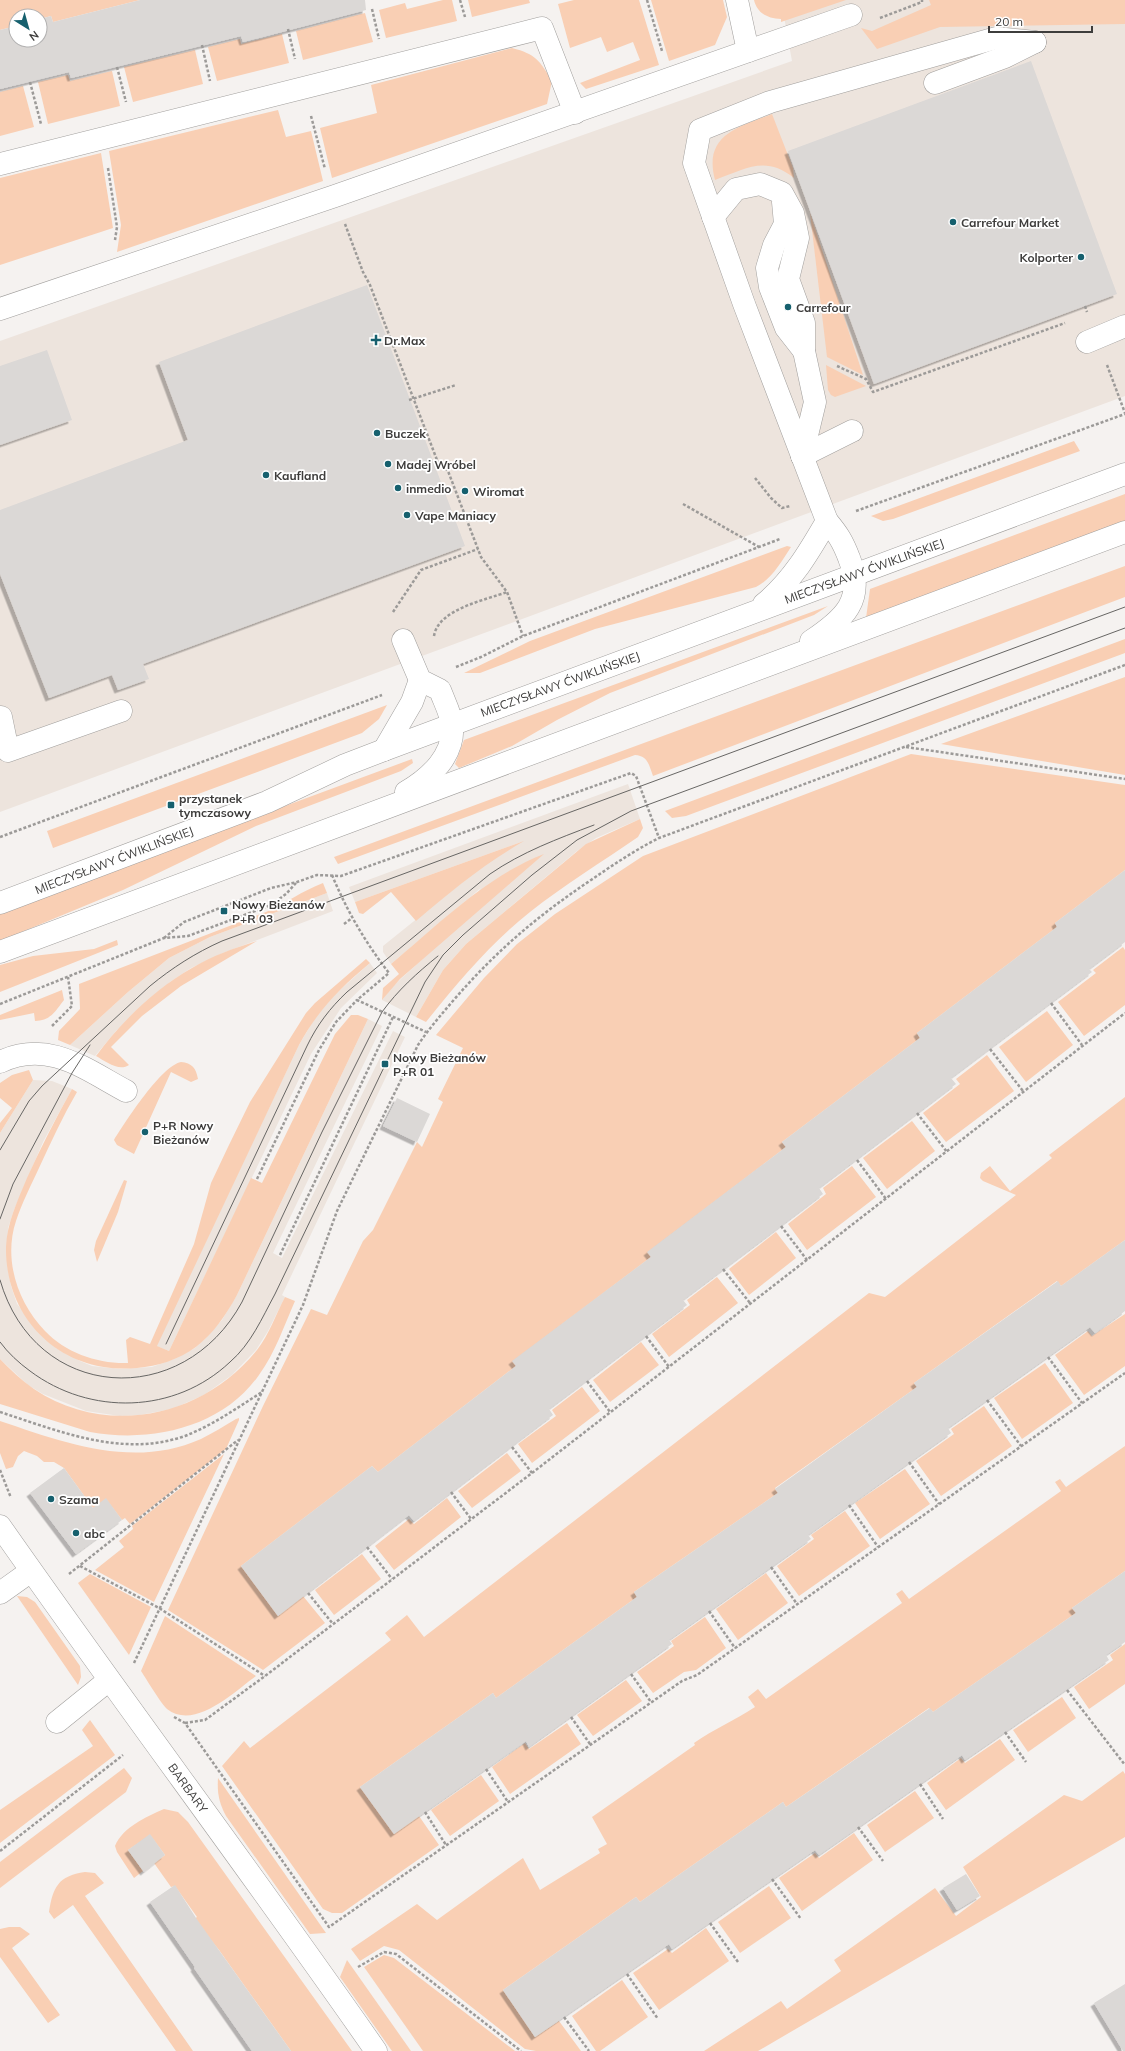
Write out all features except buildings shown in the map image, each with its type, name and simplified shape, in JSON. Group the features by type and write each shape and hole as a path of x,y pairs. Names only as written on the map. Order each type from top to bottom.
{"street":[{"path":"737,0 748,51"},
{"path":"0,309 335,196 851,15"},
{"path":"0,164 542,28 575,113"},
{"path":"782,660 829,629 845,614 854,595 855,574 840,536 827,521 817,496 694,164 700,130 770,102 996,38 1035,42 1005,56 935,82"},
{"path":"713,218 736,189 760,184 782,193 793,213 798,238 788,279 804,323 804,351 815,402 802,456"},
{"path":"1087,342 1125,326"},
{"path":"802,456 852,431"},
{"name":"MIECZYSŁAWY ĆWIKLIŃSKIEJ","path":"0,903 267,802 345,764 1125,474"},
{"path":"754,612 777,594 791,578 808,554 827,521"},
{"path":"0,952 1125,532"},
{"path":"378,810 416,786 436,768 452,744 452,724 440,690 420,680 403,640"},
{"path":"384,750 412,702 420,680"},
{"path":"1,717 8,751 121,711"},
{"path":"0,1062 26,1053 56,1055 126,1091"},
{"name":"BARBARY","path":"0,1526 376,2051"},
{"path":"0,1593 31,1571"},
{"path":"57,1722 109,1680"}],"path":[{"path":"460,0 467,23"},
{"path":"851,15 870,22 922,2 922,0"},
{"path":"372,9 380,45"},
{"path":"288,29 328,179 357,259 370,284 437,460 448,471 481,557 508,592 523,636"},
{"path":"202,45 212,87"},
{"path":"117,67 127,108"},
{"path":"30,82 42,130"},
{"path":"103,139 117,227 110,272"},
{"path":"804,351 866,379 872,392 1066,323"},
{"path":"852,512 1125,414 1112,379"},
{"path":"409,400 456,385"},
{"path":"755,478 771,498 782,508 817,496"},
{"path":"682,504 759,547"},
{"path":"455,667 481,657 523,636 786,536"},
{"path":"392,613 421,570 478,549"},
{"path":"433,639 435,631 449,613 508,592"},
{"path":"131,1669 303,1305 337,1211 418,1045 426,1032 478,972 513,938 550,908 639,848 659,838 1125,665"},
{"path":"0,837 387,693"},
{"path":"904,747 1125,779"},
{"path":"0,1004 164,938 184,922 271,888 297,882 317,875 341,876 631,773 636,776 659,838"},
{"path":"257,1179 319,1050 336,1022 357,1000 389,973 369,946 352,918 332,875"},
{"path":"164,938 188,936 270,905 286,894 297,882"},
{"path":"344,924 352,918"},
{"path":"47,1030 72,1006 68,977"},
{"path":"357,1000 426,1032"},
{"path":"1051,1003 1082,1046"},
{"path":"185,1723 205,1720 265,1676 532,1473 1125,1013"},
{"path":"280,1255 394,1017"},
{"path":"990,1049 1023,1091"},
{"path":"917,1113 947,1152"},
{"path":"857,1160 886,1199"},
{"path":"781,1226 807,1260"},
{"path":"724,1269 750,1303"},
{"path":"646,1336 669,1367"},
{"path":"1048,1357 1082,1403"},
{"path":"172,1716 185,1723 329,1926 651,1702 682,1681 697,1675 1125,1373"},
{"path":"587,1381 610,1412"},
{"path":"0,1412 98,1441 140,1444 184,1436 203,1428 262,1392"},
{"path":"988,1400 1020,1446"},
{"path":"65,1578 238,1440"},
{"path":"512,1446 532,1473"},
{"path":"909,1462 939,1504"},
{"path":"451,1492 472,1519"},
{"path":"849,1505 878,1547"},
{"path":"367,1547 392,1579"},
{"path":"80,1566 159,1608 265,1676"},
{"path":"771,1567 797,1604"},
{"path":"308,1593 333,1624"},
{"path":"709,1611 735,1648"},
{"path":"631,1674 651,1702"},
{"path":"1067,1690 1125,1765"},
{"path":"571,1717 590,1744"},
{"path":"1005,1732 1026,1762"},
{"path":"0,1851 123,1755"},
{"path":"486,1769 508,1802"},
{"path":"920,1784 944,1819"},
{"path":"425,1812 446,1844"},
{"path":"858,1827 883,1861"},
{"path":"772,1879 800,1919"},
{"path":"710,1923 738,1962"},
{"path":"358,1967 384,1952 396,1954 521,2051"},
{"path":"627,1974 658,2019"},
{"path":"564,2017 589,2051"}],"shaded area":[{"path":"0,0 140,0 53,22 51,16 48,17 48,8 8,8 8,28 0,30"},
{"path":"443,0 452,0 457,21 386,38 379,10 405,3 407,9"},
{"path":"468,0 529,0 530,3 472,17"},
{"path":"574,0 639,0 659,65 586,89 580,83 640,60 633,42 607,52 601,37 570,48 558,4"},
{"path":"651,0 723,0 727,17 715,45 669,61"},
{"path":"754,0 846,0 781,22 781,19 772,18 760,12 755,5"},
{"path":"781,0 1125,0 1125,396 0,812 0,341 792,61"},
{"path":"929,0 1125,0 1125,24 940,27 877,49 861,28 872,31 931,5"},
{"path":"365,13 373,42 303,60 296,31"},
{"path":"282,34 289,63 217,81 208,47 240,39 241,44"},
{"path":"512,48 532,56 540,63 548,74 552,81 547,104 332,178 320,128 377,113 371,85"},
{"path":"195,50 203,84 133,102 124,67"},
{"path":"112,71 120,106 48,124 38,82 68,75 70,81"},
{"path":"23,86 34,127 0,136 0,92"},
{"path":"278,110 286,137 311,131 323,181 117,252 121,225 109,151"},
{"path":"772,114 793,168 794,178 784,171 774,167 755,166 715,180 713,165 714,153 719,143 726,135 736,129 747,123"},
{"path":"101,153 113,228 0,265 0,178"},
{"path":"810,213 863,375 827,357"},
{"path":"826,365 866,386 835,397 831,395 828,390"},
{"path":"1074,441 1080,451 893,519 883,521 871,516"},
{"path":"1125,494 1125,522 866,618 870,589"},
{"path":"787,546 791,547 776,570 762,584 756,587 595,629 480,673 464,673 530,641"},
{"path":"1125,566 1125,597 653,776 645,759 635,755 338,864 334,857"},
{"path":"828,606 814,615 610,693 557,720 512,746 459,768 455,764 464,740"},
{"path":"1125,639 1125,653 686,816 672,818 665,811"},
{"path":"1125,677 1125,775 941,744"},
{"path":"387,705 379,719 362,733 53,848 47,831"},
{"path":"911,754 1125,785 1125,870 1055,923 1057,927 917,1033 920,1038 782,1142 786,1147 648,1252 651,1257 513,1361 516,1366 378,1472 372,1466 241,1566 278,1616 303,1596 325,1623 263,1670 168,1610 263,1406 311,1309 327,1315 363,1241 373,1230 417,1142 422,1147 443,1102 438,1099 463,1048 436,1035 484,978 517,944 555,914 643,856"},
{"path":"412,759 413,763 401,771 256,826 123,890 0,941 0,914 174,847"},
{"path":"628,784 640,819 596,838 577,851 466,944 443,970 416,1017 382,1000 392,987 440,943 481,888 391,964 383,952 383,946 490,860 521,842 355,902 349,887"},
{"path":"640,819 643,828 638,837 556,892 515,924 475,964 426,1022 416,1017 443,970 466,944 586,844"},
{"path":"524,841 468,878 416,921 391,892 363,914 359,913 355,902"},
{"path":"544,854 400,979 382,1000 383,988 399,974 391,964 482,888 522,864"},
{"path":"323,883 327,893 210,937 169,958 128,992 70,1045 58,1040 59,1031 80,1009 79,984 266,912"},
{"path":"327,893 333,911 223,953 191,968 170,982 116,1031 95,1056 70,1045 128,992 169,958 210,937"},
{"path":"117,940 118,945 0,992 0,965 33,956 94,949"},
{"path":"257,941 181,986 142,1016 111,1047 129,1065 125,1067 117,1067 96,1056 116,1031 140,1007 178,976 232,949"},
{"path":"1123,947 1125,950 1125,1005 1084,1036 1058,1002 1096,973 1093,970"},
{"path":"366,959 370,963 330,1000 306,1032 157,1346 169,1351 251,1178 262,1183 335,1034 351,1015 358,1015 368,1019 237,1295 224,1317 214,1330 196,1347 175,1359 153,1366 137,1368 110,1368 85,1362 63,1352 43,1338 27,1320 16,1298 8,1274 6,1247 8,1229 27,1178 72,1089 77,1092 53,1139 16,1221 12,1236 12,1266 27,1307 35,1320 53,1339 83,1356 105,1362 128,1363 126,1340 130,1337 150,1344 194,1244 211,1183 250,1102 306,1013 315,1003"},
{"path":"370,963 377,973 341,1008 311,1054 169,1351 156,1346 299,1045 315,1018 331,998"},
{"path":"62,990 64,1000 52,1015 45,1019 35,1021 34,1013 0,1020 0,1015"},
{"path":"1047,1011 1073,1045 1026,1082 999,1047"},
{"path":"368,1019 382,1026 273,1253 282,1258 393,1031 405,1037 282,1295 285,1297 268,1331 256,1350 232,1375 204,1395 172,1409 140,1415 120,1416 86,1411 43,1394 28,1385 0,1359 0,1133 33,1080 52,1081 72,1089 43,1142 14,1210 8,1228 7,1264 11,1286 17,1304 56,1348 80,1361 92,1366 119,1369 152,1367 174,1359 195,1348 222,1320 237,1295"},
{"path":"987,1055 1014,1091 946,1142 923,1113 960,1084 956,1079"},
{"path":"181,1062 193,1067 198,1079 191,1082 171,1072 134,1154 117,1145 114,1140 144,1095 164,1073"},
{"path":"29,1070 33,1080 0,1133 0,1123 12,1108 0,1098 0,1083 12,1075"},
{"path":"1125,1097 1125,1240 1061,1286 1057,1281 914,1383 917,1387 775,1488 778,1493 634,1592 637,1597 496,1698 493,1693 360,1787 394,1834 419,1816 439,1845 342,1913 332,1913 323,1909 222,1766 244,1741 250,1748 391,1640 385,1633 407,1615 424,1637 869,1293 885,1297 1016,1195 983,1181 980,1178 981,1173 990,1166 1010,1191 1052,1158 1049,1155"},
{"path":"912,1121 935,1151 887,1189 863,1158"},
{"path":"852,1166 876,1197 807,1250 788,1224 826,1194 823,1188"},
{"path":"124,1180 127,1181 118,1212 97,1262 94,1250 96,1241"},
{"path":"776,1232 796,1258 749,1295 729,1269"},
{"path":"717,1277 738,1303 669,1357 652,1334 690,1305 687,1300"},
{"path":"285,1297 295,1301 275,1349 259,1375 244,1393 226,1408 184,1428 161,1433 137,1435 113,1435 90,1432 0,1404 0,1359 34,1389 62,1404 92,1413 122,1416 153,1413 182,1405 210,1391 235,1373 257,1350 269,1331"},
{"path":"1125,1314 1125,1366 1084,1395 1055,1355 1088,1331 1092,1336"},
{"path":"641,1342 659,1365 610,1402 593,1380"},
{"path":"1045,1363 1073,1403 1022,1439 994,1398"},
{"path":"582,1387 600,1411 532,1463 518,1444 556,1416 552,1410"},
{"path":"984,1406 1012,1446 941,1496 916,1461 954,1434 951,1429"},
{"path":"239,1418 239,1420 226,1449 130,1524 125,1518 122,1520 106,1499 93,1508 64,1468 54,1462 44,1462 37,1456 24,1451 18,1456 13,1467 6,1469 0,1453 0,1421 49,1437 100,1450 150,1452 176,1448 201,1439"},
{"path":"1125,1446 1125,1571 1072,1608 1076,1613 933,1712 929,1708 786,1807 783,1802 640,1902 636,1897 503,1990 535,2037 559,2021 581,2051 536,2051 525,2049 399,1950 384,1946 360,1961 351,1949 417,1904 437,1920 523,1858 540,1890 600,1853 598,1849 607,1844 592,1817 695,1745 694,1743 755,1707 748,1697 758,1689 766,1699 902,1603 896,1594 902,1590 909,1599 1061,1491 1055,1482 1060,1479 1066,1487"},
{"path":"507,1453 521,1471 472,1508 458,1491"},
{"path":"224,1454 154,1602 95,1570 124,1547 119,1541 133,1529 132,1526"},
{"path":"905,1469 930,1504 880,1539 855,1503"},
{"path":"447,1498 461,1517 394,1570 375,1546 409,1519 414,1524"},
{"path":"845,1511 870,1546 799,1596 777,1566 814,1539 811,1535"},
{"path":"362,1554 381,1579 334,1615 315,1590"},
{"path":"766,1573 788,1603 738,1640 716,1609"},
{"path":"90,1574 151,1607 129,1655 78,1583"},
{"path":"17,1596 27,1597 35,1602 80,1666 81,1677 78,1685"},
{"path":"165,1616 256,1676 226,1699 202,1712 190,1715 178,1715 167,1709 141,1671"},
{"path":"705,1617 726,1648 696,1670 684,1672 653,1693 637,1672 674,1646 671,1641"},
{"path":"1125,1644 1125,1684 1089,1709 1074,1687 1113,1660 1110,1655"},
{"path":"626,1680 642,1701 593,1736 577,1715"},
{"path":"1062,1697 1076,1718 1028,1752 1013,1730"},
{"path":"90,1720 115,1755 0,1843 0,1810 93,1746 82,1730"},
{"path":"567,1723 581,1744 510,1794 492,1767 525,1743 529,1749"},
{"path":"1000,1739 1015,1760 946,1810 927,1783 961,1758 965,1763"},
{"path":"124,1768 132,1778 126,1792 0,1888 0,1862"},
{"path":"1123,1771 1125,1774 1125,1837 758,2051 704,2051 781,2001 787,2009 841,1971 834,1960 935,1888 956,1916 981,1897 963,1867 1064,1795 1082,1801"},
{"path":"481,1775 499,1801 450,1836 431,1810"},
{"path":"218,1778 326,1933 310,1934 226,1816 219,1798"},
{"path":"915,1791 934,1818 885,1852 867,1825"},
{"path":"164,1809 178,1812 188,1822 352,2051 291,2051 219,1950 194,1919 197,1917 175,1886 171,1887 154,1863 165,1855 150,1835 128,1850 143,1871 134,1878 117,1852 115,1846 129,1828 143,1819"},
{"path":"854,1833 873,1860 802,1911 779,1878 815,1853 819,1858"},
{"path":"85,1872 95,1873 104,1883 85,1896 193,2051 176,2051 73,1905 54,1919 49,1912 55,1889 58,1884 69,1876"},
{"path":"769,1886 791,1918 740,1953 718,1922"},
{"path":"20,1927 30,1934 12,1948 60,2015 48,2023 0,1957 0,1929"},
{"path":"706,1928 729,1961 659,2010 633,1973 668,1949 672,1953"},
{"path":"384,1955 394,1958 515,2051 423,2051 364,1967"},
{"path":"347,1960 411,2051 392,2051 340,1977"},
{"path":"622,1980 648,2017 600,2051 596,2051 572,2016"}],"tram line":[{"path":"0,1150 29,1101 42,1086 150,986 184,961 222,941 1125,607"},
{"path":"0,1342 22,1365 54,1386 79,1396 105,1402 132,1403 158,1400 184,1392 208,1379 237,1355 250,1339 261,1321 425,982 443,955 463,935 532,875 577,840 631,811 1125,628"},
{"path":"166,1344 307,1046 315,1031 335,1004 347,992 490,874 527,853 594,825"},
{"path":"0,1280 18,1320 44,1350 76,1369 112,1378 149,1375 184,1362 216,1337 242,1302 322,1132 382,1012 408,982 438,956"},
{"path":"0,1219 13,1184 72,1073 90,1045"}],"place":[{"name":"Carrefour Market","path":"953,222"},
{"name":"Kolporter","path":"1081,257"},
{"name":"Carrefour","path":"788,307"},
{"name":"Dr.Max","path":"376,340"},
{"name":"Buczek","path":"377,433"},
{"name":"Madej Wróbel","path":"388,464"},
{"name":"Kaufland","path":"266,475"},
{"name":"inmedio","path":"398,488"},
{"name":"Wiromat","path":"465,491"},
{"name":"Vape Maniacy","path":"407,515"},
{"name":"przystanek tymczasowy","path":"171,805"},
{"name":"Nowy Bieżanów P+R 03","path":"224,911"},
{"name":"Nowy Bieżanów P+R 01","path":"385,1064"},
{"name":"P+R Nowy Bieżanów","path":"145,1132"},
{"name":"Szama","path":"51,1499"},
{"name":"abc","path":"76,1533"}]}
